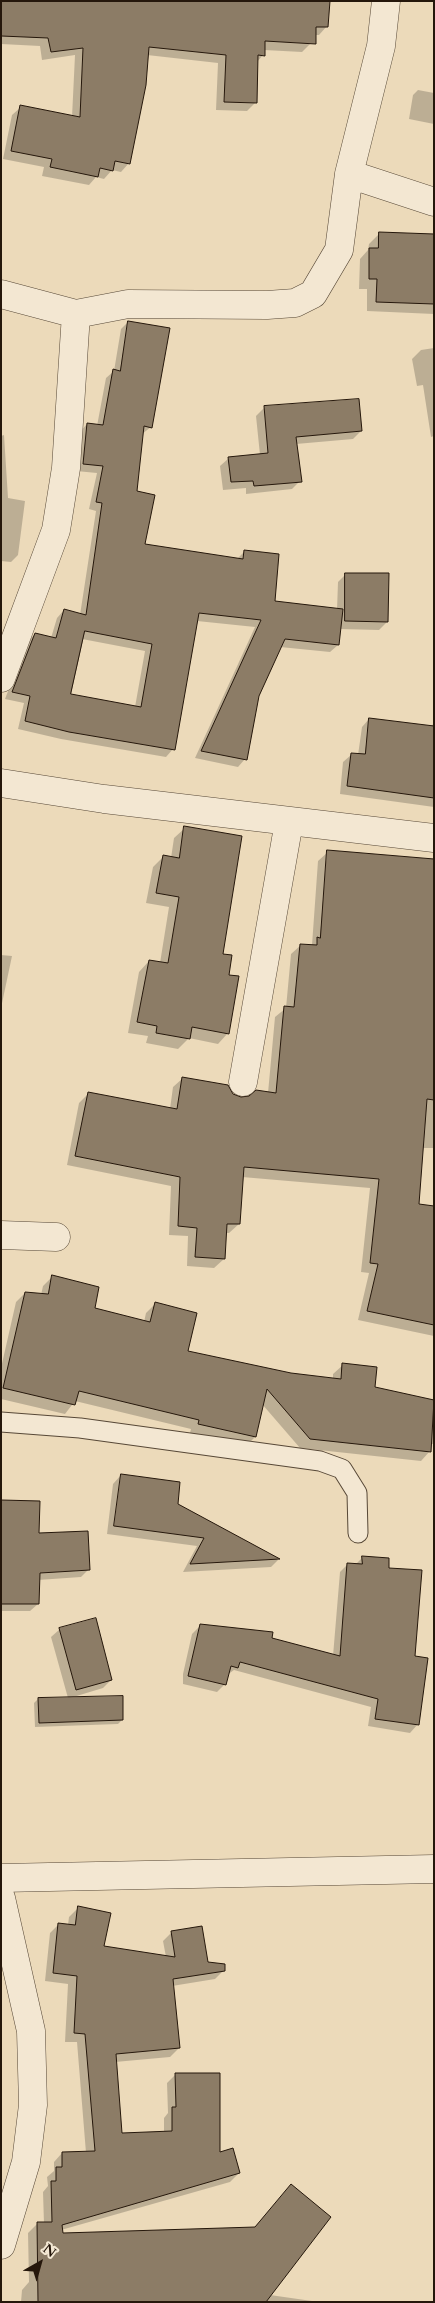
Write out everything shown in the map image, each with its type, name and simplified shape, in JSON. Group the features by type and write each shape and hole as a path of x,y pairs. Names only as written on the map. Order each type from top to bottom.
{"street":[{"path":"1,294 76,314 128,304 268,306 295,303 312,294 339,250 349,174 381,46 386,1"},
{"path":"349,174 434,202"},
{"path":"1,678 56,530 66,468 76,314"},
{"path":"1,783 104,799 434,838"},
{"path":"243,1082 289,822"},
{"path":"1,1235 56,1237"},
{"path":"1,1878 434,1869"},
{"path":"1,1898 31,2031 33,2104 26,2162 1,2245"}],"lane":[{"path":"1,1422 80,1428 320,1461 342,1469 356,1493 358,1533"}],"building":[{"path":"1,1 330,1 328,27 316,27 316,44 265,41 265,56 258,55 257,103 224,102 226,55 149,47 146,85 130,164 115,161 113,171 100,168 98,177 50,167 52,159 11,151 20,105 80,117 83,48 51,52 48,38 1,36"},
{"path":"379,232 434,234 434,304 376,302 377,279 369,279 369,248 378,248"},
{"path":"128,321 170,328 152,428 144,426 137,491 155,495 145,544 243,559 244,550 279,554 275,601 343,609 339,645 285,639 259,696 247,760 201,751 261,620 199,613 175,750 69,732 25,721 30,696 12,692 35,633 56,638 64,609 86,615 102,503 96,502 103,466 83,464 87,423 103,425 113,369 120,371","holes":["85,631 152,644 141,707 71,694"]},
{"path":"359,399 362,431 296,437 302,482 254,486 253,481 231,482 228,457 268,453 264,406"},
{"path":"345,573 389,573 388,622 345,621"},
{"path":"369,718 434,726 434,798 347,786 351,753 365,754"},
{"path":"184,826 242,836 223,954 232,955 229,975 239,976 229,1034 192,1027 190,1039 156,1033 157,1026 137,1022 149,960 168,963 179,897 156,893 163,855 179,858"},
{"path":"327,850 434,859 434,1100 427,1099 419,1204 434,1206 434,1325 367,1311 378,1264 370,1263 379,1179 244,1167 240,1224 227,1224 225,1259 195,1257 197,1228 178,1226 180,1177 75,1156 88,1092 177,1109 182,1077 228,1085 233,1094 241,1097 249,1096 256,1090 276,1093 284,1006 294,1007 300,944 317,945 317,937 320,938"},
{"path":"52,1275 99,1287 95,1308 150,1322 155,1302 197,1313 188,1351 291,1373 341,1379 342,1363 377,1367 375,1387 434,1400 431,1452 310,1439 267,1389 256,1437 198,1424 199,1420 79,1391 75,1405 3,1388 25,1292 48,1294"},
{"path":"121,1474 180,1482 178,1504 280,1559 190,1564 204,1538 114,1526"},
{"path":"1,1500 40,1501 39,1533 88,1531 90,1570 40,1573 39,1604 1,1604"},
{"path":"362,1556 389,1558 389,1568 422,1570 415,1656 428,1658 419,1725 375,1719 378,1699 240,1662 238,1668 231,1666 226,1685 188,1676 200,1624 273,1632 272,1638 340,1656 347,1563 362,1564"},
{"path":"96,1618 112,1680 76,1690 59,1628"},
{"path":"123,1696 123,1720 39,1723 38,1698"},
{"path":"78,1906 111,1913 104,1946 175,1957 171,1931 202,1926 208,1962 225,1964 225,1971 173,1979 180,2048 116,2054 122,2133 172,2131 172,2107 176,2107 175,2073 220,2073 220,2152 233,2148 240,2173 62,2225 63,2233 255,2227 291,2184 331,2217 266,2302 38,2302 37,2222 52,2222 51,2181 56,2181 56,2167 62,2167 62,2152 95,2151 85,2034 74,2033 77,1976 53,1973 58,1923 75,1925"}]}
